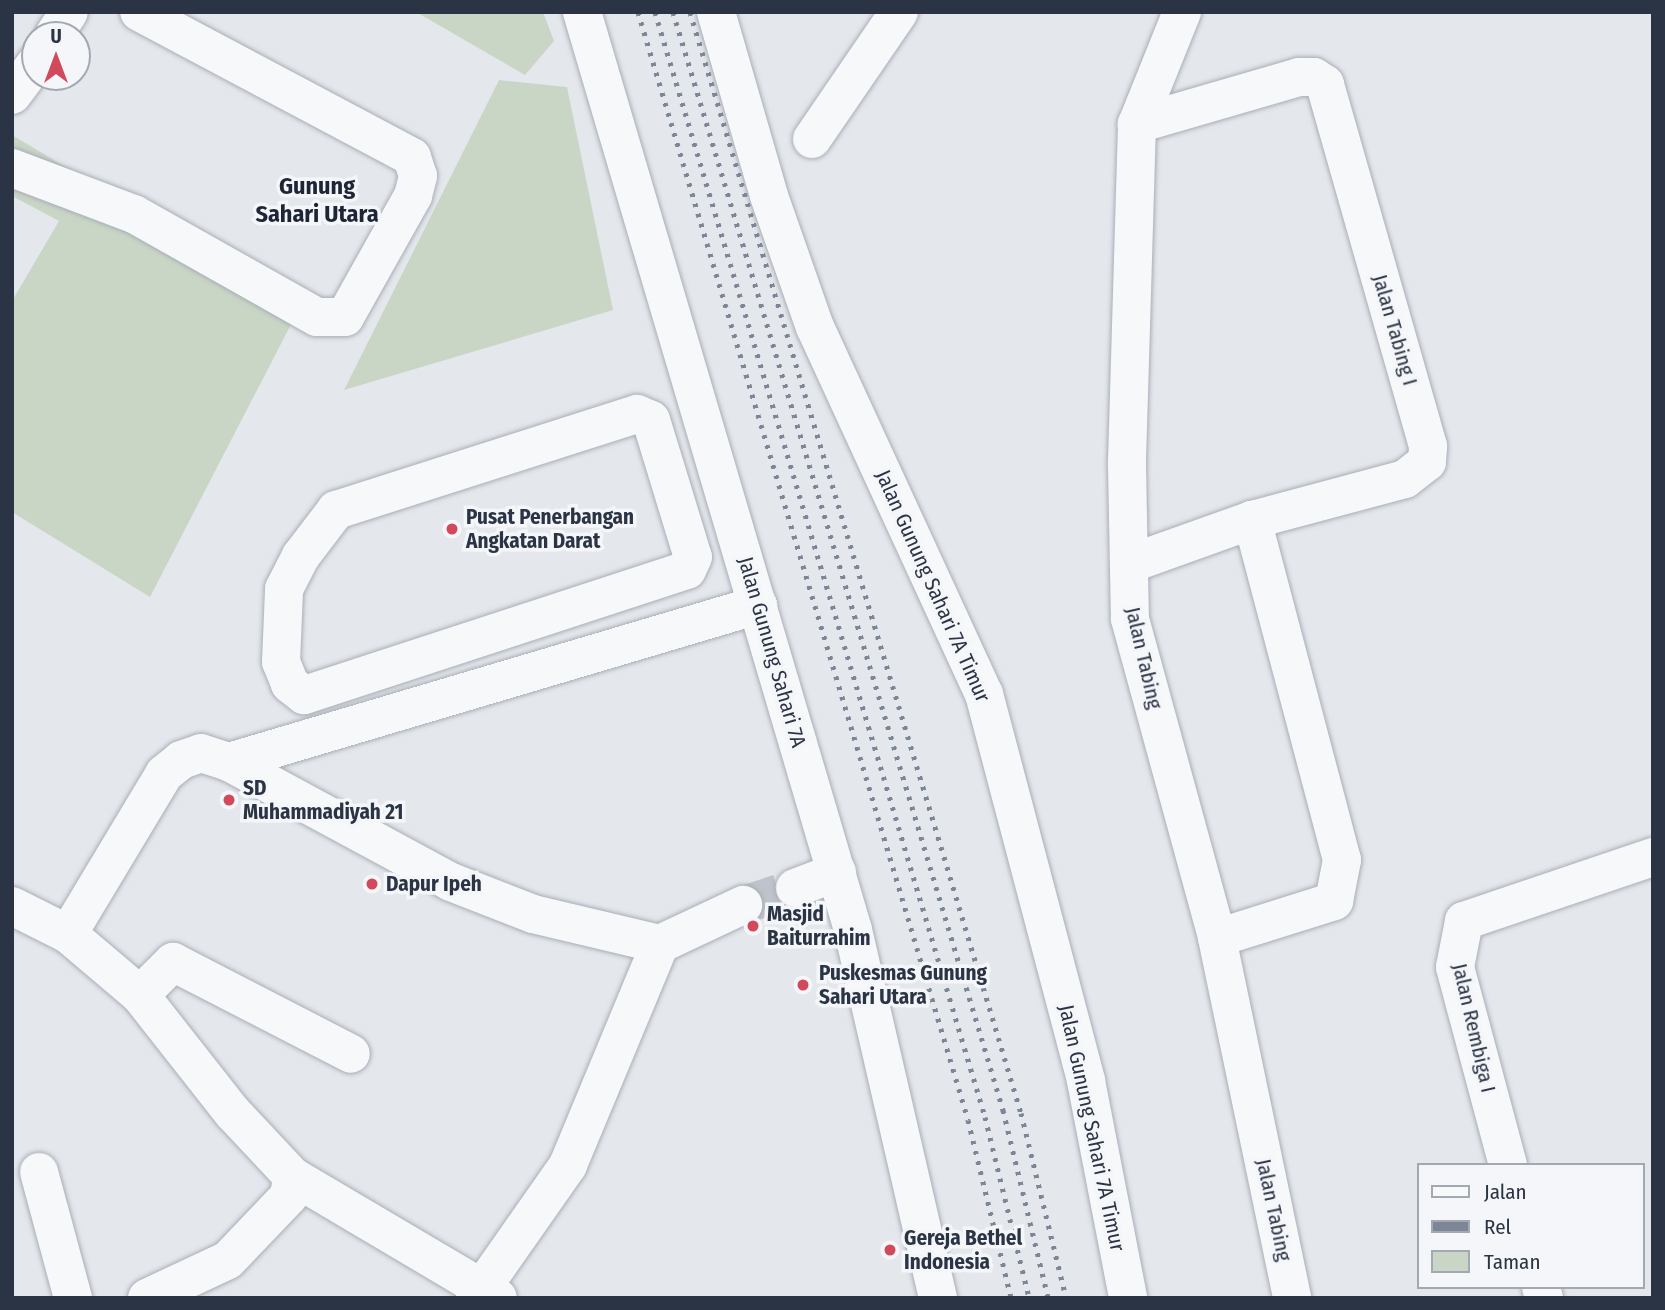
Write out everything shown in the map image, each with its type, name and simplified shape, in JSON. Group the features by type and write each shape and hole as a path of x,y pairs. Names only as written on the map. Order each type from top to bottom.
{"street":[{"path":"12,168 134,214 317,317 345,317 413,196 418,176 412,157 139,12"},
{"name":"Jalan Gunung Sahari 7A","path":"582,12 836,872 938,1298"},
{"name":"Jalan Gunung Sahari 7A Timur","path":"716,12 769,196 815,327 984,694 1086,1081 1128,1298"},
{"path":"812,139 899,12"},
{"name":"Jalan Tabing","path":"1182,12 1137,124 1130,619 1216,938 1292,1298"},
{"name":"Jalan Tabing I","path":"1129,564 1252,520 1405,479 1427,462 1428,446 1325,84 1314,77 1298,77 1137,124"},
{"path":"637,414 651,420 673,493 693,557 687,570 304,695 290,684 281,662 284,589 301,556 336,510 637,414"},
{"path":"673,493 721,481"},
{"path":"1216,938 1334,901 1342,860 1252,520"},
{"path":"229,762 758,605"},
{"path":"68,934 164,774 181,760 201,753 229,762 451,882 533,914 660,944 743,905"},
{"name":"Jalan Rembiga I","path":"1507,1163 1455,967 1464,921 1653,857"},
{"path":"795,888 836,872"},
{"path":"12,906 68,934 139,995 233,1113 292,1176 485,1294 568,1165 660,944"},
{"path":"139,995 173,962 351,1054"},
{"path":"39,1172 73,1298"},
{"path":"156,1296 228,1260 253,1239 289,1196 292,1176"}],"green space":[{"path":"416,12 543,12 554,41 525,75"},
{"path":"499,80 567,87 613,310 344,390"},
{"path":"12,135 300,307 150,597 12,512 12,301 59,221 12,196"}],"tunnel":[{"path":"743,905 795,888"}],"railway":[{"path":"638,12 968,1120 1011,1298"},
{"path":"655,12 985,1117 1029,1298"},
{"path":"673,12 1003,1110 1048,1298"},
{"path":"690,12 1021,1113 1066,1298"}],"place":[{"name":"Pusat Penerbangan Angkatan Darat","path":"452,529"},
{"name":"SD Muhammadiyah 21","path":"229,800"},
{"name":"Dapur Ipeh","path":"372,884"},
{"name":"Masjid Baiturrahim","path":"753,926"},
{"name":"Puskesmas Gunung Sahari Utara","path":"803,985"},
{"name":"Gereja Bethel Indonesia","path":"890,1250"}],"district":[{"name":"Gunung Sahari Utara","path":"317,201"}]}
